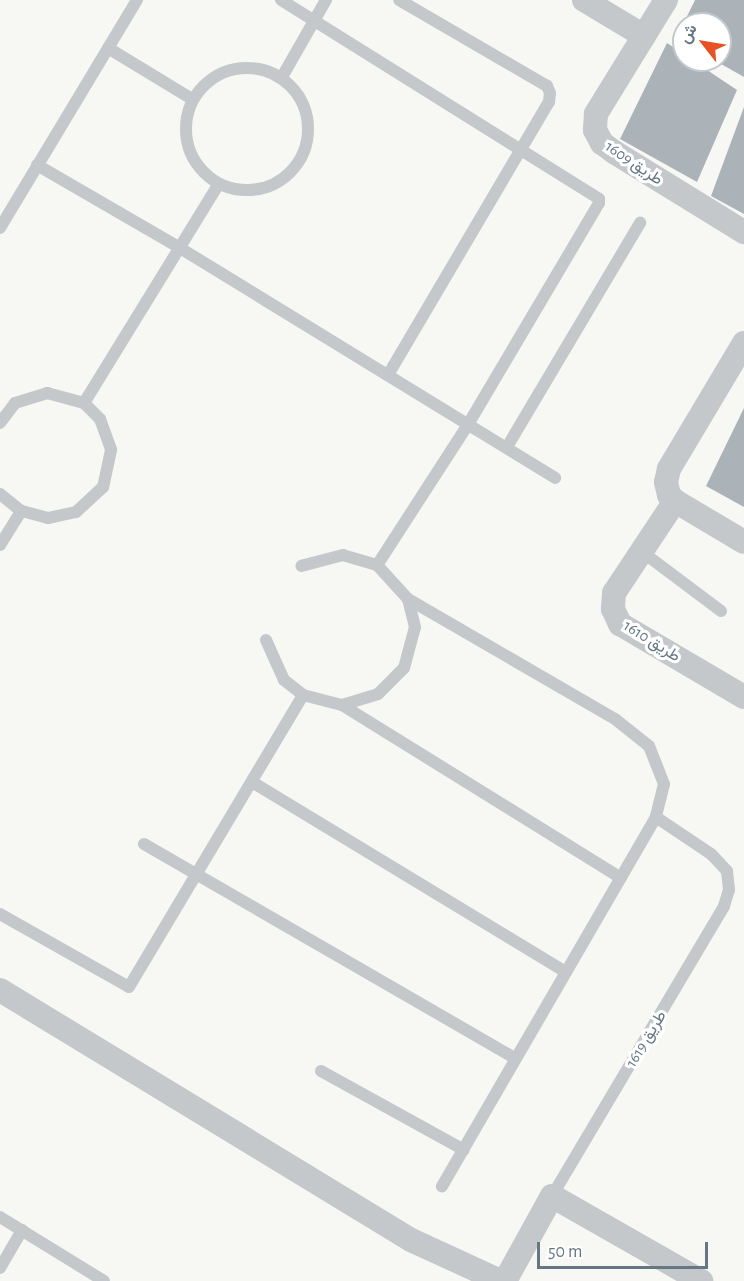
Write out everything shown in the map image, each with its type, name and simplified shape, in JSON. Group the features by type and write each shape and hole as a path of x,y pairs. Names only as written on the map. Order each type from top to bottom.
{"street":[{"path":"584,0 644,36"},
{"name":"طريق 1609","path":"666,0 596,114 595,130 602,143 744,232"},
{"path":"744,343 669,469 666,482 669,495 675,501 744,542"},
{"name":"طريق 1610","path":"675,501 614,593 612,609 620,624 744,697"},
{"path":"0,990 411,1240 500,1281"},
{"path":"552,1196 701,1281"},
{"name":"طريق 1619","path":"505,1281 552,1196"}],"lane":[{"path":"0,228 137,0"},
{"path":"281,0 597,195 599,203 469,423 378,565"},
{"path":"282,77 326,0"},
{"path":"388,375 549,102 547,86 399,0"},
{"path":"108,48 192,99"},
{"path":"245,67 282,77 297,92 309,124 301,161 273,186 246,192 218,185 197,166 185,135 192,99 213,77 245,67"},
{"path":"37,165 180,248 469,423 555,478"},
{"path":"84,403 218,185"},
{"path":"507,447 640,223"},
{"path":"0,423 15,403 47,393 84,403 100,419 111,450 103,487 76,512 48,518 21,511 0,494"},
{"path":"0,545 21,511"},
{"path":"641,551 721,611"},
{"path":"301,566 343,555 378,565 408,599 615,719 649,746 664,784 656,817 442,1186"},
{"path":"342,705 378,694 404,668 415,627 408,599"},
{"path":"266,640 284,680 303,695 342,705 621,878"},
{"path":"0,914 129,987 303,695"},
{"path":"252,782 566,972"},
{"name":"طريق 1619","path":"552,1196 724,906 729,890 727,871 711,854 656,817"},
{"path":"144,844 198,873 515,1058"},
{"path":"321,1071 464,1150"},
{"path":"0,1217 104,1281"},
{"path":"0,1268 22,1230"}],"building":[{"path":"695,0 744,0 744,77 732,70 732,12 689,12"},
{"path":"667,43 672,46 672,72 710,72 737,90 697,182 620,139"},
{"path":"744,107 744,214 711,196"},
{"path":"744,408 744,507 706,486"}]}
